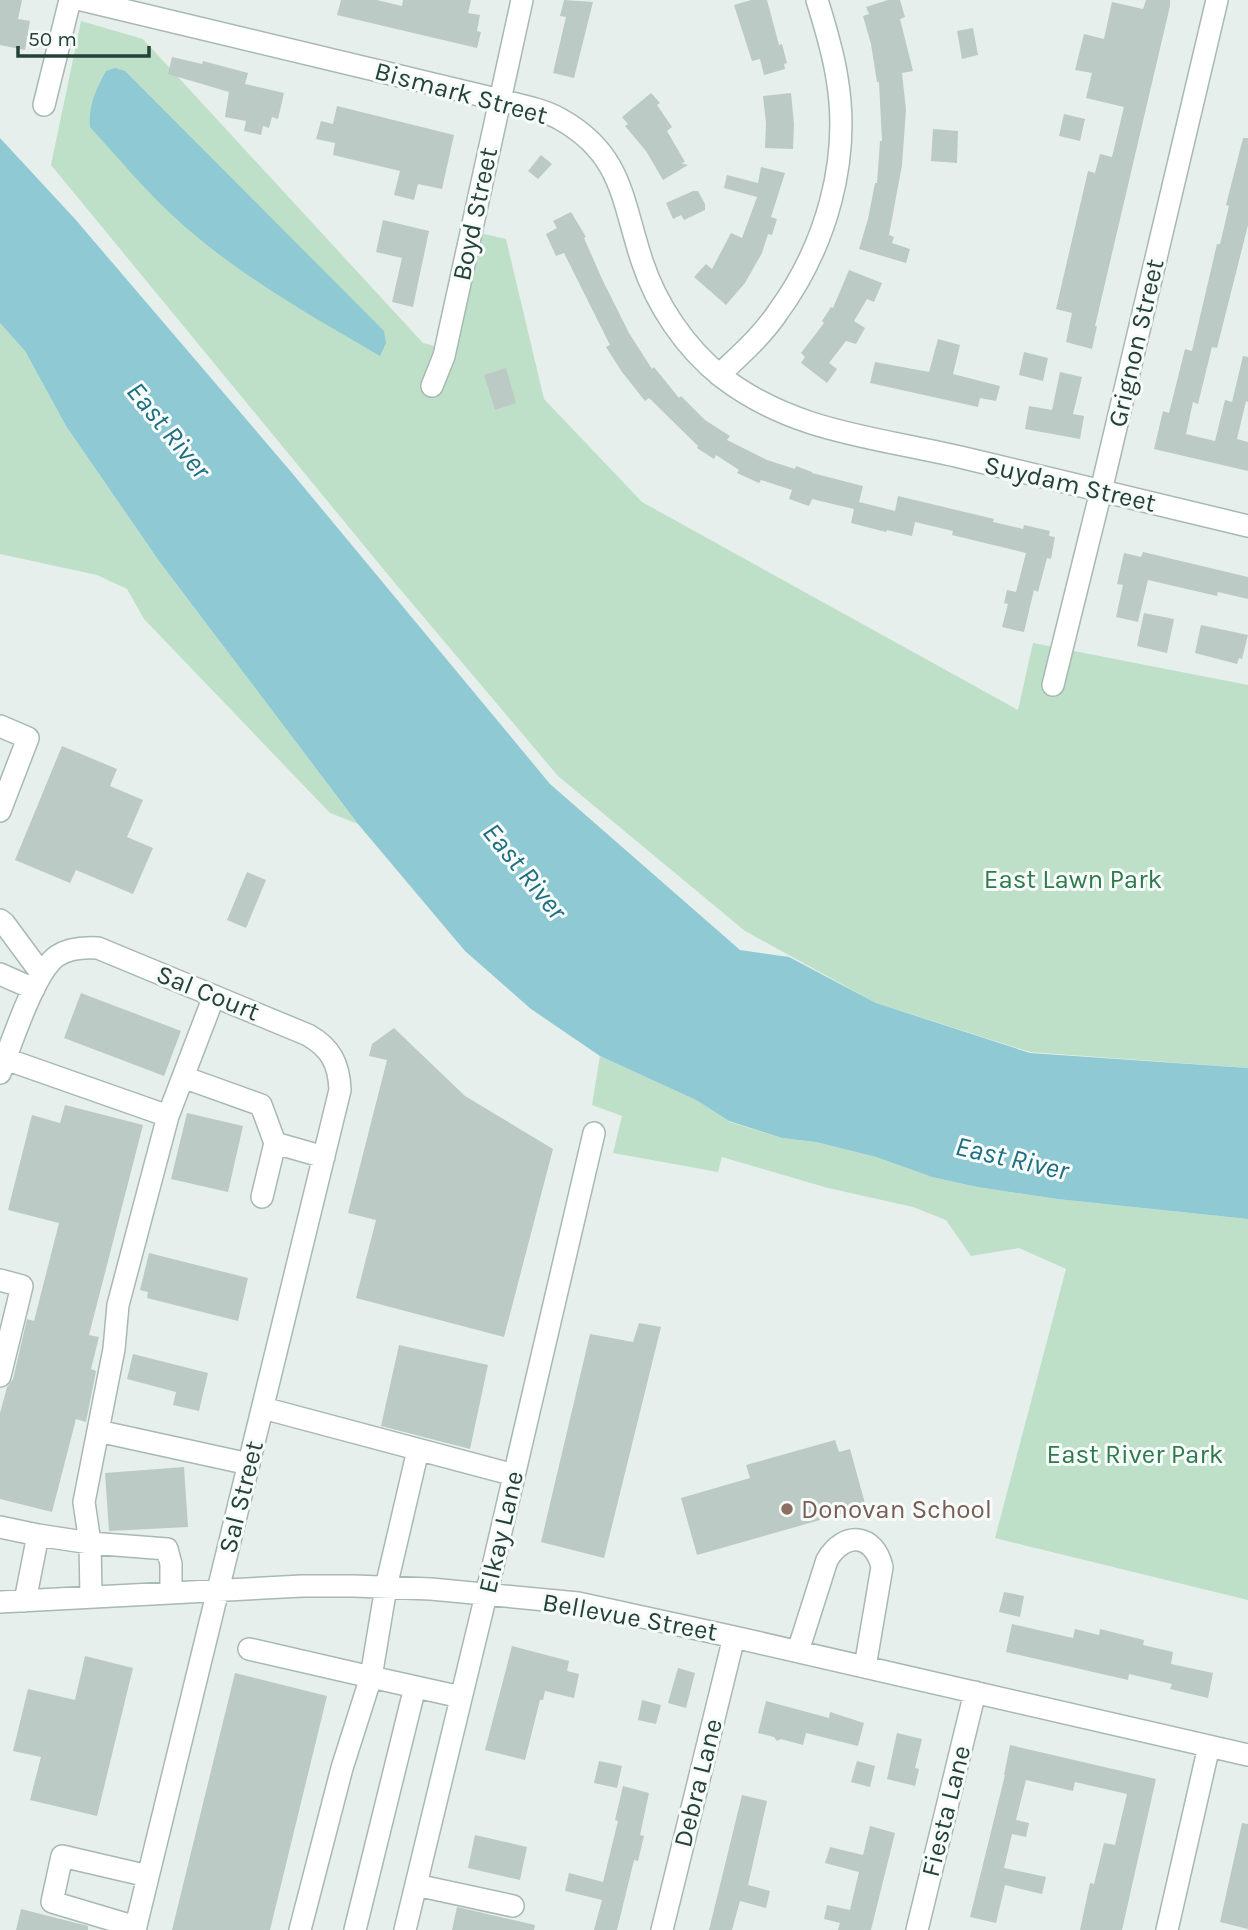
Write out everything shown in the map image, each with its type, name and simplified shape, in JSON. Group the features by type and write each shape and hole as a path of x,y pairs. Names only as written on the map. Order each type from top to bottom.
{"street":[{"path":"44,106 70,0"},
{"name":"Bismark Street","path":"82,0 500,100 559,118 600,151 615,175 625,197 642,261 654,291 690,347 719,375 743,393 778,412 816,427 892,442"},
{"name":"Boyd Street","path":"432,386 444,356 522,0"},
{"path":"719,375 752,344 778,314 814,251 828,209 839,154 841,120 832,48 817,0"},
{"name":"Grignon Street","path":"1053,685 1217,0"},
{"name":"Suydam Street","path":"892,442 1248,526"},
{"path":"0,726 27,738 0,811"},
{"path":"0,920 38,981"},
{"name":"Sal Court","path":"38,981 57,956 85,947 98,948 308,1035 329,1051 336,1063"},
{"path":"0,974 38,981"},
{"path":"38,981 2,1063 167,1116"},
{"path":"91,1597 90,1543 84,1502 114,1349 118,1305 167,1116 214,996"},
{"name":"Sal Street","path":"136,1928 340,1090 340,1073 336,1063"},
{"path":"183,1077 261,1105 275,1143 262,1197"},
{"name":"Elkay Lane","path":"404,1930 594,1133"},
{"path":"275,1143 324,1157"},
{"path":"0,1280 22,1286 0,1377"},
{"path":"262,1408 514,1475"},
{"path":"98,1431 249,1464"},
{"path":"300,1930 342,1768 371,1677 386,1587 418,1450"},
{"path":"0,1527 90,1543 167,1549 171,1564 170,1593"},
{"path":"25,1601 38,1535"},
{"path":"799,1651 832,1551 842,1543 862,1540 877,1552 882,1567 865,1667"},
{"name":"Bellevue Street","path":"0,1602 302,1586 386,1587 578,1603 1248,1755"},
{"name":"Debra Lane","path":"662,1930 734,1637"},
{"path":"249,1649 461,1697"},
{"path":"355,1930 415,1687"},
{"name":"Fiesta Lane","path":"917,1930 975,1692"},
{"path":"1167,1930 1209,1746"},
{"path":"136,1928 109,1925 52,1902 62,1856 148,1876"},
{"path":"416,1885 513,1906"}],"green space":[{"name":"East Lawn Park","path":"81,21 143,39 423,343 455,351 480,233 506,239 544,399 642,502 1018,710 1033,643 1248,685 1248,1068 1030,1052 876,1003 745,931 558,776 394,582 51,165"},
{"path":"0,323 25,351 66,426 159,561 358,824 330,813 144,619 127,589 97,575 0,554"},
{"name":"East River Park","path":"600,1056 696,1100 730,1122 782,1138 816,1142 876,1157 932,1177 1057,1199 1248,1219 1248,1600 995,1538 1066,1269 1019,1248 971,1256 946,1220 913,1207 828,1188 722,1157 718,1172 613,1153 622,1116 592,1105"}],"water":[{"path":"115,68 125,71 384,331 386,343 380,356 278,295 229,262 158,202 90,127 90,112 96,91 106,71"},
{"name":"East River","path":"0,138 75,219 292,473 550,784 740,950 789,957 876,1003 1030,1053 1248,1068 1248,1219 1057,1199 977,1187 932,1177 876,1157 816,1142 782,1138 729,1121 696,1100 600,1056 531,1009 465,951 358,824 159,561 66,426 25,351 0,323"}],"building":[{"path":"0,0 22,0 18,19 30,21 25,50 0,45"},
{"path":"341,0 377,0 402,6 403,0 471,0 468,13 480,15 477,31 481,32 477,48 337,15"},
{"path":"564,0 593,2 574,78 553,73 566,17 560,16"},
{"path":"751,0 767,0 779,45 782,44 787,63 784,64 785,69 764,75 760,59 752,61 734,5"},
{"path":"888,0 900,0 905,17 900,19 913,71 902,73 906,110 902,165 889,235 894,237 892,243 910,249 906,263 859,249 877,183 882,141 879,82 863,16 869,14 866,7"},
{"path":"1146,0 1170,0 1170,6 1095,326 1092,349 1066,342 1072,313 1056,309 1088,171 1095,173 1100,154 1112,157 1124,107 1086,98 1092,73 1075,70 1084,34 1104,39 1112,2 1143,9"},
{"path":"973,28 978,55 962,59 957,31"},
{"path":"172,57 202,64 203,61 248,73 245,84 284,93 278,119 272,117 269,128 263,126 261,135 244,131 246,121 225,117 229,92 168,74"},
{"path":"651,93 660,103 657,105 672,127 667,131 685,162 681,163 688,165 663,180 646,151 625,126 628,124 622,117"},
{"path":"791,93 793,149 765,148 763,96"},
{"path":"337,106 454,135 442,189 418,184 414,200 394,195 400,171 333,155 335,143 316,139 321,121 333,124"},
{"path":"1064,114 1085,119 1080,141 1059,136"},
{"path":"933,129 958,131 957,163 931,161"},
{"path":"1243,138 1248,138 1248,225 1217,348 1212,347 1198,404 1193,402 1186,434 1215,441 1225,400 1232,402 1243,356 1248,357 1248,402 1246,401 1237,439 1248,442 1248,471 1154,449 1163,411 1169,413 1185,349 1192,351 1217,244 1220,244 1229,206 1226,205"},
{"path":"541,155 552,164 538,179 528,171"},
{"path":"761,167 785,173 771,217 777,219 772,235 768,234 762,253 745,283 726,305 694,277 706,264 712,269 731,233 742,238 757,197 724,188 727,175 758,183"},
{"path":"698,191 705,210 684,220 681,215 673,219 666,203"},
{"path":"571,212 586,237 584,238 602,279 629,333 652,369 654,367 679,398 681,396 705,420 730,436 727,440 767,460 863,486 859,502 895,511 898,496 994,519 993,522 1023,529 1024,525 1050,531 1049,536 1055,537 1051,559 1047,558 1038,592 1034,590 1024,632 1002,627 1008,604 1004,603 1007,590 1016,592 1026,553 952,535 953,531 915,522 912,536 887,530 886,532 851,523 854,509 812,499 809,506 789,499 792,490 761,480 759,483 737,473 739,470 716,455 714,459 697,448 698,446 649,398 645,401 606,347 610,345 564,253 556,256 546,234 557,228 553,221"},
{"path":"383,220 429,231 413,307 392,302 402,258 376,252"},
{"path":"849,270 882,283 874,302 867,299 854,321 865,328 856,344 846,341 829,363 837,369 827,383 801,363 805,357 801,353 824,323 822,321 831,307 833,308"},
{"path":"938,339 960,345 953,374 1000,386 996,401 980,398 978,407 870,383 875,362 929,372"},
{"path":"1024,352 1048,358 1043,381 1019,375"},
{"path":"506,368 516,403 495,410 484,375"},
{"path":"1060,372 1082,377 1073,414 1084,416 1080,439 1025,429 1029,406 1052,410"},
{"path":"1143,552 1248,577 1248,599 1218,592 1217,596 1148,580 1138,622 1116,617 1123,585 1117,584 1124,553 1141,557"},
{"path":"1144,613 1174,619 1167,653 1137,646"},
{"path":"1201,625 1248,635 1242,659 1239,658 1237,664 1195,653"},
{"path":"62,746 117,769 110,786 143,800 127,837 153,848 133,894 76,870 70,883 15,860"},
{"path":"247,872 266,880 246,928 227,920"},
{"path":"81,993 181,1031 164,1076 64,1038"},
{"path":"394,1028 465,1096 553,1149 504,1337 356,1298 376,1220 348,1213 387,1060 369,1056 372,1044"},
{"path":"65,1105 143,1125 89,1335 99,1337 91,1369 96,1371 86,1422 76,1419 52,1512 0,1499 0,1413 7,1387 13,1379 27,1319 34,1321 59,1223 8,1210 32,1115 60,1123"},
{"path":"187,1113 243,1126 228,1192 171,1179"},
{"path":"149,1253 248,1278 238,1321 147,1298 148,1292 140,1290"},
{"path":"639,1323 661,1327 604,1558 541,1542 590,1334 633,1342"},
{"path":"399,1345 488,1365 470,1449 381,1426"},
{"path":"133,1354 208,1373 199,1411 173,1405 176,1392 127,1379"},
{"path":"835,1440 839,1452 850,1449 866,1507 697,1555 681,1498 750,1478 746,1465"},
{"path":"184,1467 188,1527 109,1531 105,1473"},
{"path":"1004,1592 1024,1596 1020,1617 999,1612"},
{"path":"1012,1624 1073,1638 1075,1629 1099,1635 1100,1629 1144,1640 1143,1645 1173,1652 1171,1664 1213,1673 1208,1698 1170,1689 1172,1684 1129,1674 1128,1680 1006,1652"},
{"path":"512,1646 569,1661 567,1671 579,1674 574,1698 545,1691 543,1700 540,1700 525,1760 485,1750"},
{"path":"85,1656 133,1668 97,1816 30,1800 41,1757 13,1751 28,1689 75,1700"},
{"path":"678,1668 695,1673 686,1708 668,1703"},
{"path":"235,1673 327,1696 270,1930 172,1930"},
{"path":"642,1700 661,1705 656,1724 638,1720"},
{"path":"766,1701 829,1718 830,1712 864,1723 858,1746 806,1733 803,1745 781,1739 777,1741 774,1737 758,1733"},
{"path":"897,1733 922,1739 915,1768 919,1769 915,1786 887,1779"},
{"path":"1010,1745 1156,1779 1122,1930 1080,1930 1090,1883 1094,1884 1104,1843 1115,1845 1127,1794 1075,1782 1073,1791 1026,1780 1016,1820 1029,1823 1026,1837 1012,1834 1004,1868 1046,1877 1042,1894 1005,1885 996,1923 970,1917"},
{"path":"599,1761 622,1766 617,1788 594,1783"},
{"path":"857,1761 875,1766 870,1787 851,1782"},
{"path":"623,1786 649,1793 640,1835 644,1836 638,1861 634,1860 617,1930 594,1930 602,1900 565,1891 569,1873 603,1882 618,1821 615,1820"},
{"path":"742,1795 767,1801 748,1885 770,1891 766,1908 740,1901 732,1930 709,1930"},
{"path":"1242,1823 1248,1824 1248,1929 1220,1922"},
{"path":"870,1826 895,1833 871,1930 838,1930 840,1923 824,1919 827,1905 850,1910 859,1872 825,1863 830,1847 863,1855"},
{"path":"475,1835 527,1847 520,1880 468,1868"},
{"path":"457,1907 535,1925 534,1930 452,1930"},
{"path":"21,1909 88,1926 88,1930 16,1930"}],"place":[{"name":"Donovan School","path":"787,1509"}]}
